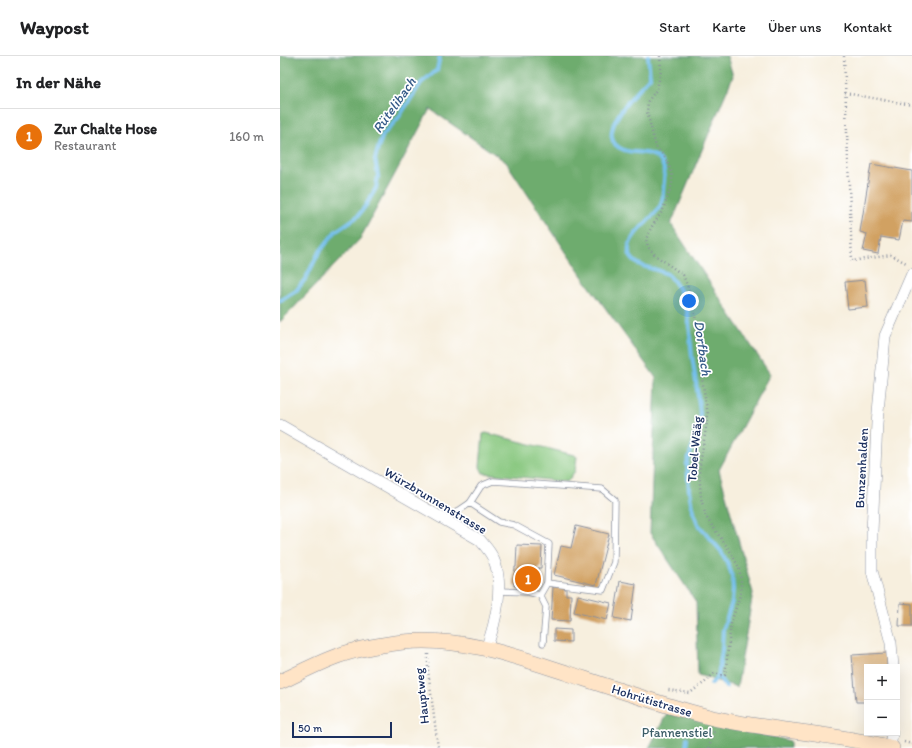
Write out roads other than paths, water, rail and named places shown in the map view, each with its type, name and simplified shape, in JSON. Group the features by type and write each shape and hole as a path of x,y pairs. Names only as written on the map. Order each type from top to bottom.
{"main road":[{"name":"Hohrütistrasse","path":"280,682 332,658 372,646 428,641 457,644 486,649 533,662 666,705 714,718 753,725 844,737 891,748"}],"street":[{"name":"Bunzenhalden","path":"893,664 891,643 872,571 876,431 885,336 912,274"},
{"name":"Würzbrunnenstrasse","path":"280,425 480,540 492,557 498,576 499,591 494,620 486,649"},
{"path":"891,748 892,736"}],"lane":[{"path":"445,520 470,503 481,486 492,481 602,489 614,500 614,562 604,590 547,582"},
{"path":"470,503 499,522 514,525 549,544 547,582 540,595"},
{"path":"499,591 527,592 540,595"},
{"path":"540,595 546,607 543,643"}],"waterway":[{"name":"Rütelibach","path":"280,301 296,291 306,278 318,254 335,232 358,216 366,205 376,188 378,176 375,159 383,135 399,117 421,83 437,70 440,56"},
{"name":"Dorfbach","path":"648,56 650,77 627,102 619,114 614,125 612,135 615,144 624,150 647,153 655,156 662,162 664,170 663,195 661,204 655,213 635,234 631,240 629,252 631,258 640,265 670,276 682,294 687,310 700,413 699,426 687,464 692,508 698,524 721,551 732,575 732,602 723,630 718,676 726,687"},
{"path":"711,684 718,676"},
{"path":"686,748 687,738"}],"place":[{"name":"Zur Chalte Hose","path":"528,579"}],"park label":[{"name":"Pfannenstiel","path":"677,732"}]}
